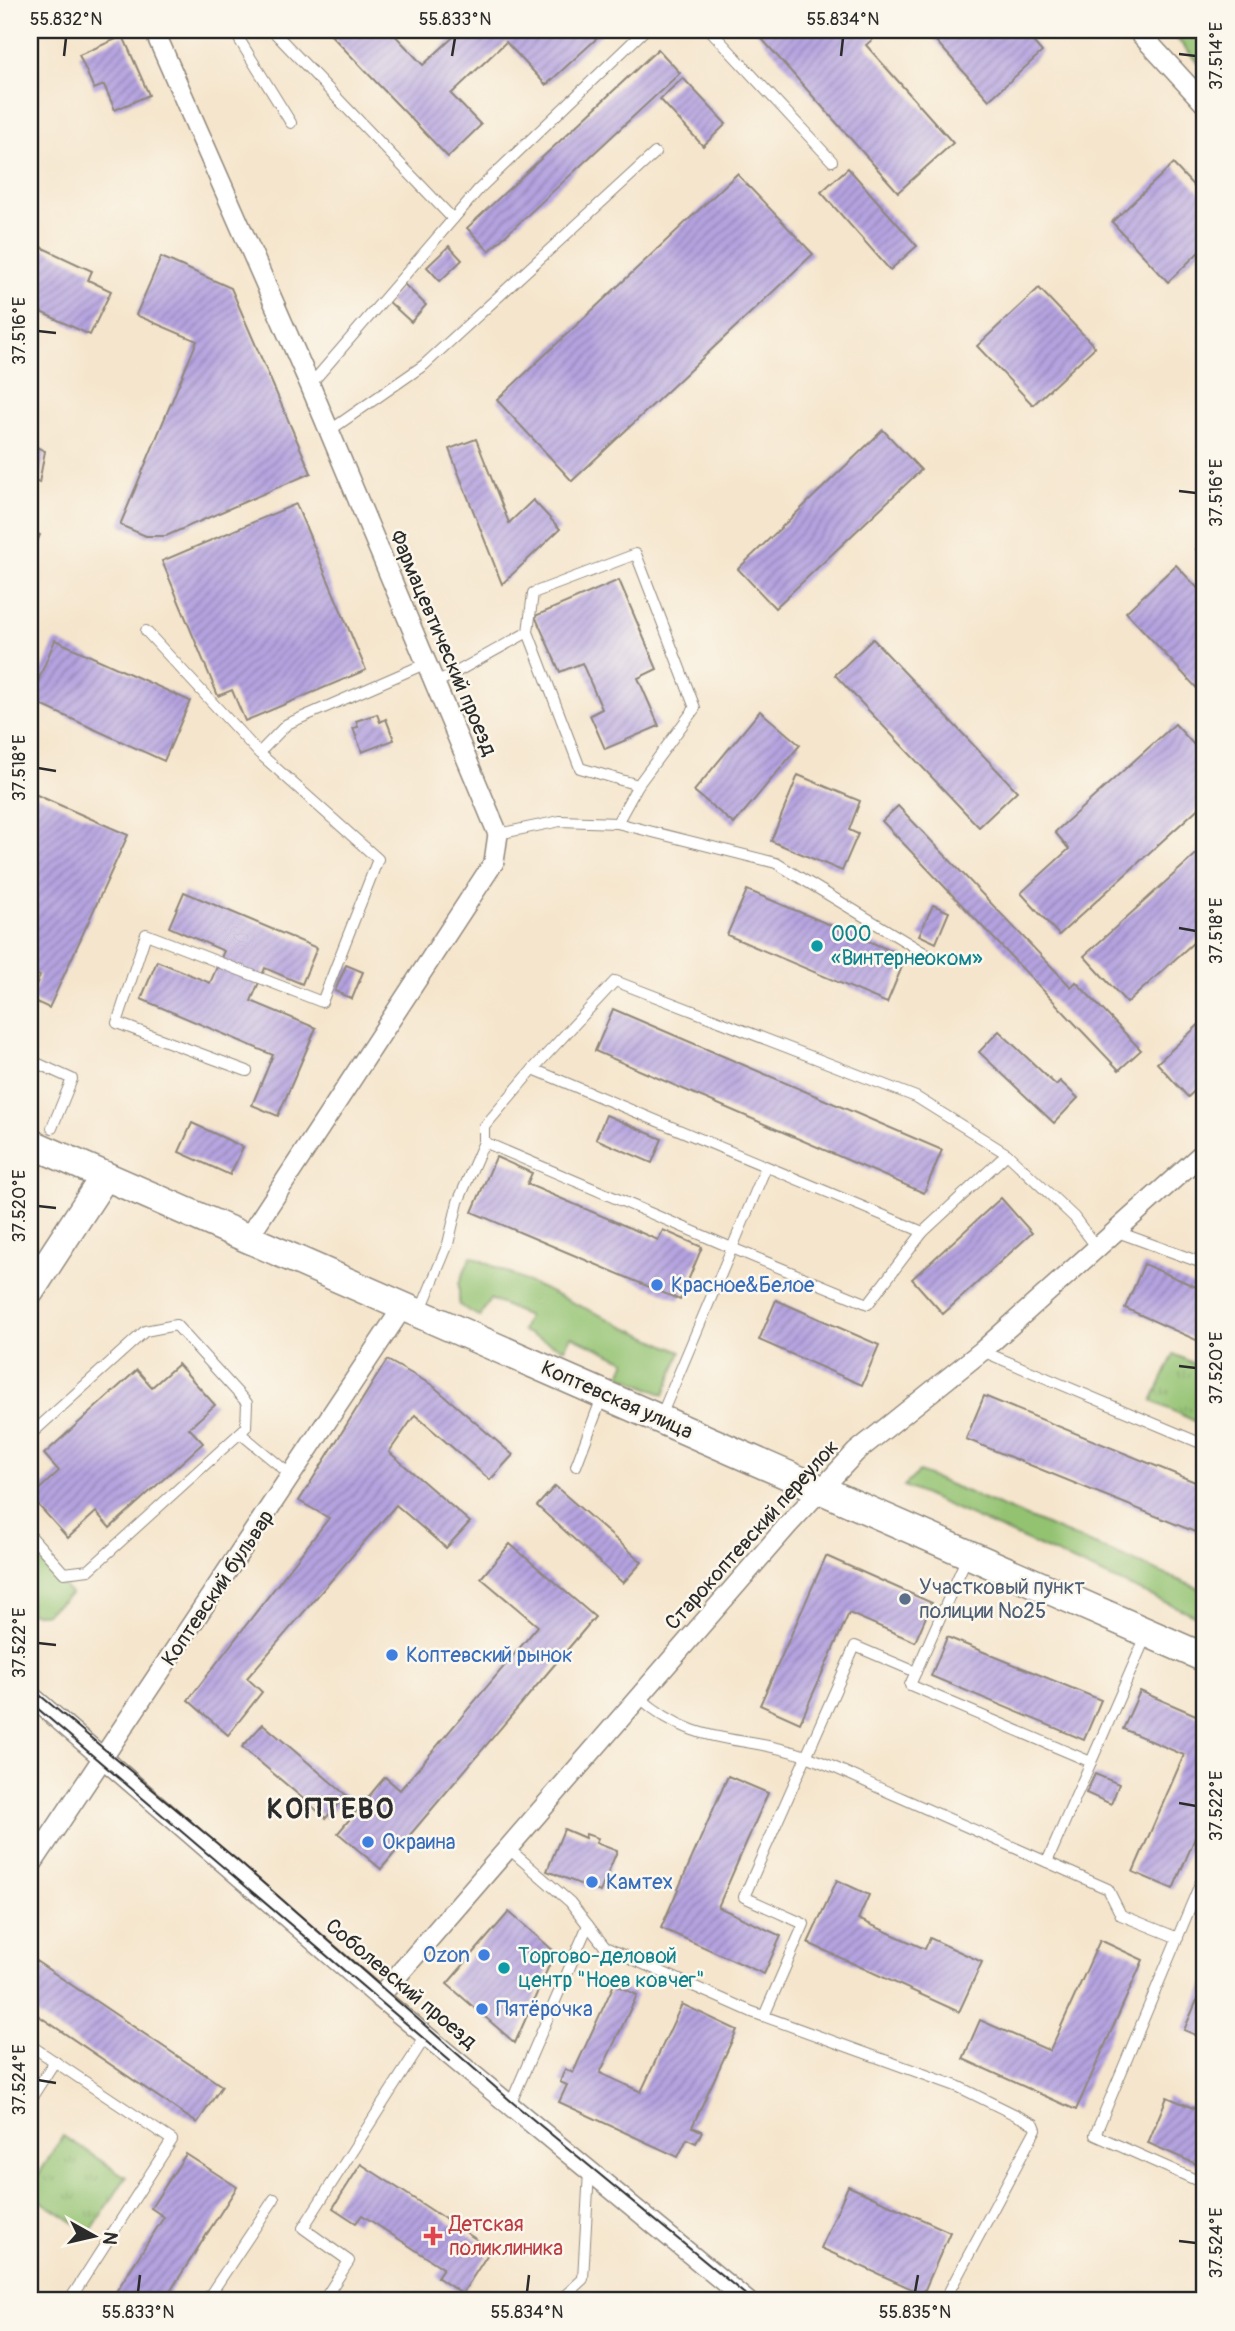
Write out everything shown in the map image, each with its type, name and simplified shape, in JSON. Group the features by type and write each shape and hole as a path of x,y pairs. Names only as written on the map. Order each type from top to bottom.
{"street":[{"name":"Фармацевтический проезд","path":"154,30 310,385 498,834"},
{"path":"1137,30 1205,104"},
{"path":"247,1239 494,862 498,834"},
{"name":"Коптевская улица","path":"41,1135 105,1176 1205,1658"},
{"name":"Старокоптевский переулок","path":"380,1997 639,1697 856,1452 982,1351 1205,1150"},
{"path":"30,1291 105,1176"},
{"name":"Коптевский бульвар","path":"30,1867 292,1476 411,1310"},
{"name":"Соболевский проезд","path":"30,1695 426,2036 747,2301"}],"lane":[{"path":"242,30 239,39 291,123"},
{"path":"272,30 453,219"},
{"path":"310,385 479,189 645,30"},
{"path":"710,30 832,161"},
{"path":"329,431 424,365 655,153"},
{"path":"617,822 638,785 695,708 636,554 533,593 528,632 580,768 638,785"},
{"path":"146,631 259,753 378,859 322,1002 146,934 117,1023 247,1071"},
{"path":"435,684 528,632"},
{"path":"259,753 287,724 428,663"},
{"path":"498,834 560,821 617,822 776,863 931,957"},
{"path":"411,1310 448,1244 458,1202 484,1142 484,1126 615,981 916,1097 1007,1154 1074,1217 1097,1248"},
{"path":"30,1060 72,1079 41,1135"},
{"path":"533,1069 923,1232"},
{"path":"484,1142 867,1304 923,1232 1007,1154"},
{"path":"659,1419 766,1167"},
{"path":"1115,1231 1205,1264"},
{"path":"30,1435 145,1331 176,1325 247,1403 246,1427 89,1570 64,1573 30,1535"},
{"path":"982,1351 1205,1445"},
{"path":"576,1465 603,1394"},
{"path":"240,1433 292,1476"},
{"path":"969,1553 910,1685 1091,1762"},
{"path":"1047,1863 1147,1632"},
{"path":"764,2016 804,1924 744,1897 806,1756 855,1646 916,1672"},
{"path":"639,1697 660,1716 681,1727 708,1737 751,1742 806,1756 1108,1889 1121,1915 1178,1938"},
{"path":"508,1848 570,1902 605,1947 764,2016 959,2087 1034,2124 1036,2129 1013,2176 944,2301"},
{"path":"1205,1872 1095,2135 1205,2184"},
{"path":"510,2105 588,1926"},
{"path":"323,2301 349,2261 303,2228 426,2036"},
{"path":"30,2045 172,2140 69,2301"},
{"path":"30,2100 55,2061"},
{"path":"559,2301 583,2279 589,2171"},
{"path":"206,2301 274,2199"}],"green space":[{"path":"1169,30 1205,30 1205,70"},
{"path":"471,1256 681,1352 664,1395 620,1375 626,1361 571,1336 564,1349 522,1331 528,1316 490,1299 480,1317 459,1305 459,1283"},
{"path":"1174,1354 1205,1369 1205,1426 1152,1401"},
{"path":"919,1472 1205,1591 1205,1620 904,1486"},
{"path":"30,1548 71,1594 44,1614 30,1613"},
{"path":"63,2136 126,2177 90,2233 30,2194 30,2188"}],"building":[{"path":"326,30 390,30 423,65 461,30 606,30 546,85 506,42 451,94 481,125 448,157"},
{"path":"754,30 883,30 866,45 953,143 898,192"},
{"path":"926,30 1023,30 1042,52 989,100"},
{"path":"123,36 149,95 115,110 104,85 94,89 79,55"},
{"path":"658,49 680,73 489,251 467,228"},
{"path":"683,78 726,124 703,146 660,99"},
{"path":"1173,164 1205,198 1205,246 1168,282 1112,222"},
{"path":"848,168 917,246 890,270 821,192"},
{"path":"737,174 813,254 572,481 497,400"},
{"path":"30,242 92,271 88,280 111,291 90,335 30,307"},
{"path":"449,246 462,260 440,281 427,267"},
{"path":"161,257 231,288 311,473 166,536 146,536 120,525 197,341 136,315"},
{"path":"404,284 426,305 411,322 388,301"},
{"path":"1039,288 1095,347 1033,405 977,346"},
{"path":"883,430 921,470 775,608 738,569"},
{"path":"476,439 509,523 533,500 560,529 502,584 449,449"},
{"path":"30,444 45,451 39,483 30,478"},
{"path":"296,504 366,670 245,721 232,690 218,696 162,561"},
{"path":"30,530 40,535 30,558"},
{"path":"1205,541 1205,559 1196,549"},
{"path":"1176,565 1205,596 1205,697 1126,612"},
{"path":"619,580 657,669 638,678 659,726 605,749 590,715 602,709 582,663 560,672 535,616"},
{"path":"873,639 1017,791 979,827 835,675"},
{"path":"55,640 190,701 164,761 30,700"},
{"path":"760,711 800,745 734,824 694,791"},
{"path":"377,714 380,722 386,719 394,740 362,752 353,728 358,727 356,721"},
{"path":"1175,724 1205,757 1205,802 1059,935 1021,893 1069,849 1055,832"},
{"path":"798,775 860,801 849,830 858,834 842,871 771,841"},
{"path":"30,792 128,835 49,1008 30,999 40,976 30,971"},
{"path":"898,806 1071,987 1076,982 1141,1050 1119,1070 882,821"},
{"path":"1205,846 1205,932 1127,1003 1084,956"},
{"name":"ООО «Винтернеоком»","path":"747,890 906,957 887,1003 727,935"},
{"path":"184,892 317,948 302,984 265,968 251,1001 316,1028 278,1116 252,1105 273,1055 141,999 157,961 210,983 224,951 169,927"},
{"path":"933,905 949,912 936,943 919,935"},
{"path":"346,965 363,972 352,999 335,991"},
{"path":"613,1009 942,1150 924,1193 595,1051"},
{"path":"1205,1019 1205,1081 1188,1097 1157,1063"},
{"path":"999,1031 1056,1085 1060,1081 1078,1098 1054,1123 979,1052"},
{"path":"606,1115 662,1139 652,1163 596,1139"},
{"path":"192,1123 243,1147 230,1175 179,1152"},
{"path":"496,1157 532,1173 527,1184 658,1240 663,1230 702,1247 680,1300 472,1212"},
{"path":"1001,1198 1032,1233 943,1314 912,1279"},
{"path":"1144,1264 1205,1291 1205,1344 1125,1308"},
{"path":"776,1300 879,1345 862,1385 759,1340"},
{"path":"387,1360 432,1385 513,1455 490,1480 415,1415 389,1452 470,1522 446,1548 396,1505 247,1678 262,1692 228,1735 188,1700 329,1518 299,1501"},
{"path":"178,1364 215,1405 189,1428 203,1443 110,1528 96,1512 68,1538 31,1497 59,1471 44,1454 137,1370 152,1387"},
{"path":"984,1396 1205,1486 1205,1536 966,1439"},
{"path":"555,1486 642,1562 623,1583 537,1506"},
{"path":"510,1544 595,1617 381,1869 338,1833 385,1777 400,1790 538,1626 481,1578"},
{"path":"826,1556 932,1603 915,1642 849,1613 800,1723 760,1705"},
{"path":"947,1637 1101,1700 1084,1740 931,1676"},
{"path":"1140,1691 1205,1719 1205,1815 1173,1889 1133,1872 1184,1755 1123,1729"},
{"path":"263,1724 346,1795 326,1818 242,1747"},
{"path":"1095,1774 1119,1784 1111,1804 1086,1793"},
{"path":"728,1776 768,1793 718,1907 781,1936 764,1974 661,1928"},
{"path":"564,1829 585,1838 586,1834 598,1838 596,1843 617,1851 600,1892 547,1871"},
{"path":"837,1880 869,1895 858,1919 925,1949 930,1938 982,1962 959,2012 808,1943"},
{"name":"Торгово-деловой центр \"Ноев ковчег\"","path":"509,1912 555,1952 515,2043 447,1984"},
{"path":"1100,1940 1143,1960 1076,2110 963,2059 980,2020 1050,2051"},
{"path":"30,1957 222,2086 197,2123 30,2010"},
{"path":"1205,1982 1205,2039 1184,2030"},
{"path":"614,1984 637,1995 600,2073 641,2092 682,2004 737,2030 692,2127 702,2131 696,2143 687,2139 678,2157 559,2102 567,2085 560,2082 565,2069 573,2073"},
{"path":"1167,2097 1205,2113 1205,2168 1148,2143"},
{"path":"186,2154 237,2187 164,2301 110,2301 164,2217 151,2208"},
{"name":"Детская поликлиника","path":"361,2164 491,2249 462,2294 437,2277 443,2268 362,2215 356,2223 333,2208"},
{"path":"848,2186 950,2232 923,2294 821,2248"}],"tram line":[{"path":"30,1687 237,1860 512,2102 753,2301"},
{"path":"30,1702 450,2061"}],"place":[{"name":"ООО «Винтернеоком»","path":"817,946"},
{"name":"Красное&Белое","path":"657,1285"},
{"name":"Участковый пункт полиции №25","path":"905,1599"},
{"name":"Коптевский рынок","path":"392,1655"},
{"name":"Окраина","path":"368,1842"},
{"name":"Камтех","path":"592,1882"},
{"name":"Ozon","path":"484,1955"},
{"name":"Торгово-деловой центр \"Ноев ковчег\"","path":"504,1968"},
{"name":"Пятёрочка","path":"482,2009"},
{"name":"Детская поликлиника","path":"433,2236"}],"district":[{"name":"КОПТЕВО","path":"331,1809"}]}
